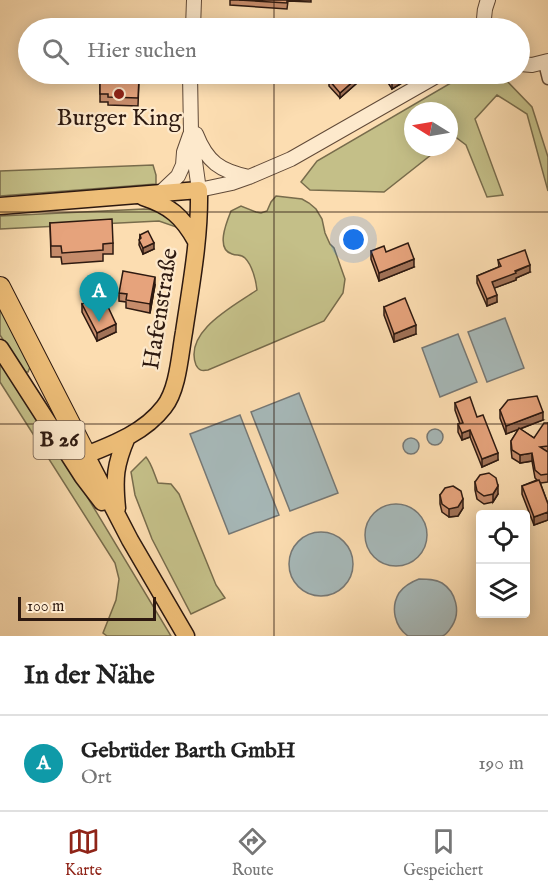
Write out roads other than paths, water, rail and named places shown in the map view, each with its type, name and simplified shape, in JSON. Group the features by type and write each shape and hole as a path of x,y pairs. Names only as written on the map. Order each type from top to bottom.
{"highway":[{"path":"0,287 86,454"}],"main road":[{"path":"0,206 199,190"},
{"name":"Hafenstraße","path":"86,454 127,437 145,426 166,405 173,387 192,283 199,190"},
{"path":"139,195 167,206 177,213 188,226 196,241"},
{"name":"B 26","path":"0,348 83,477 98,498 120,521"},
{"path":"120,521 115,481 116,466 127,437"},
{"name":"B 26","path":"86,454 120,521 186,636"}],"street":[{"path":"193,18 194,0"},
{"path":"483,18 488,0"},
{"path":"530,66 546,62 548,79"},
{"path":"190,84 191,128 199,190 232,183 291,159 422,84"},
{"path":"191,128 208,157 221,169 249,177"},
{"path":"159,194 178,176 183,165 191,128"}],"place":[{"name":"Burger King","path":"119,94"},
{"name":"Gebrüder Barth GmbH","path":"99,322"}]}
